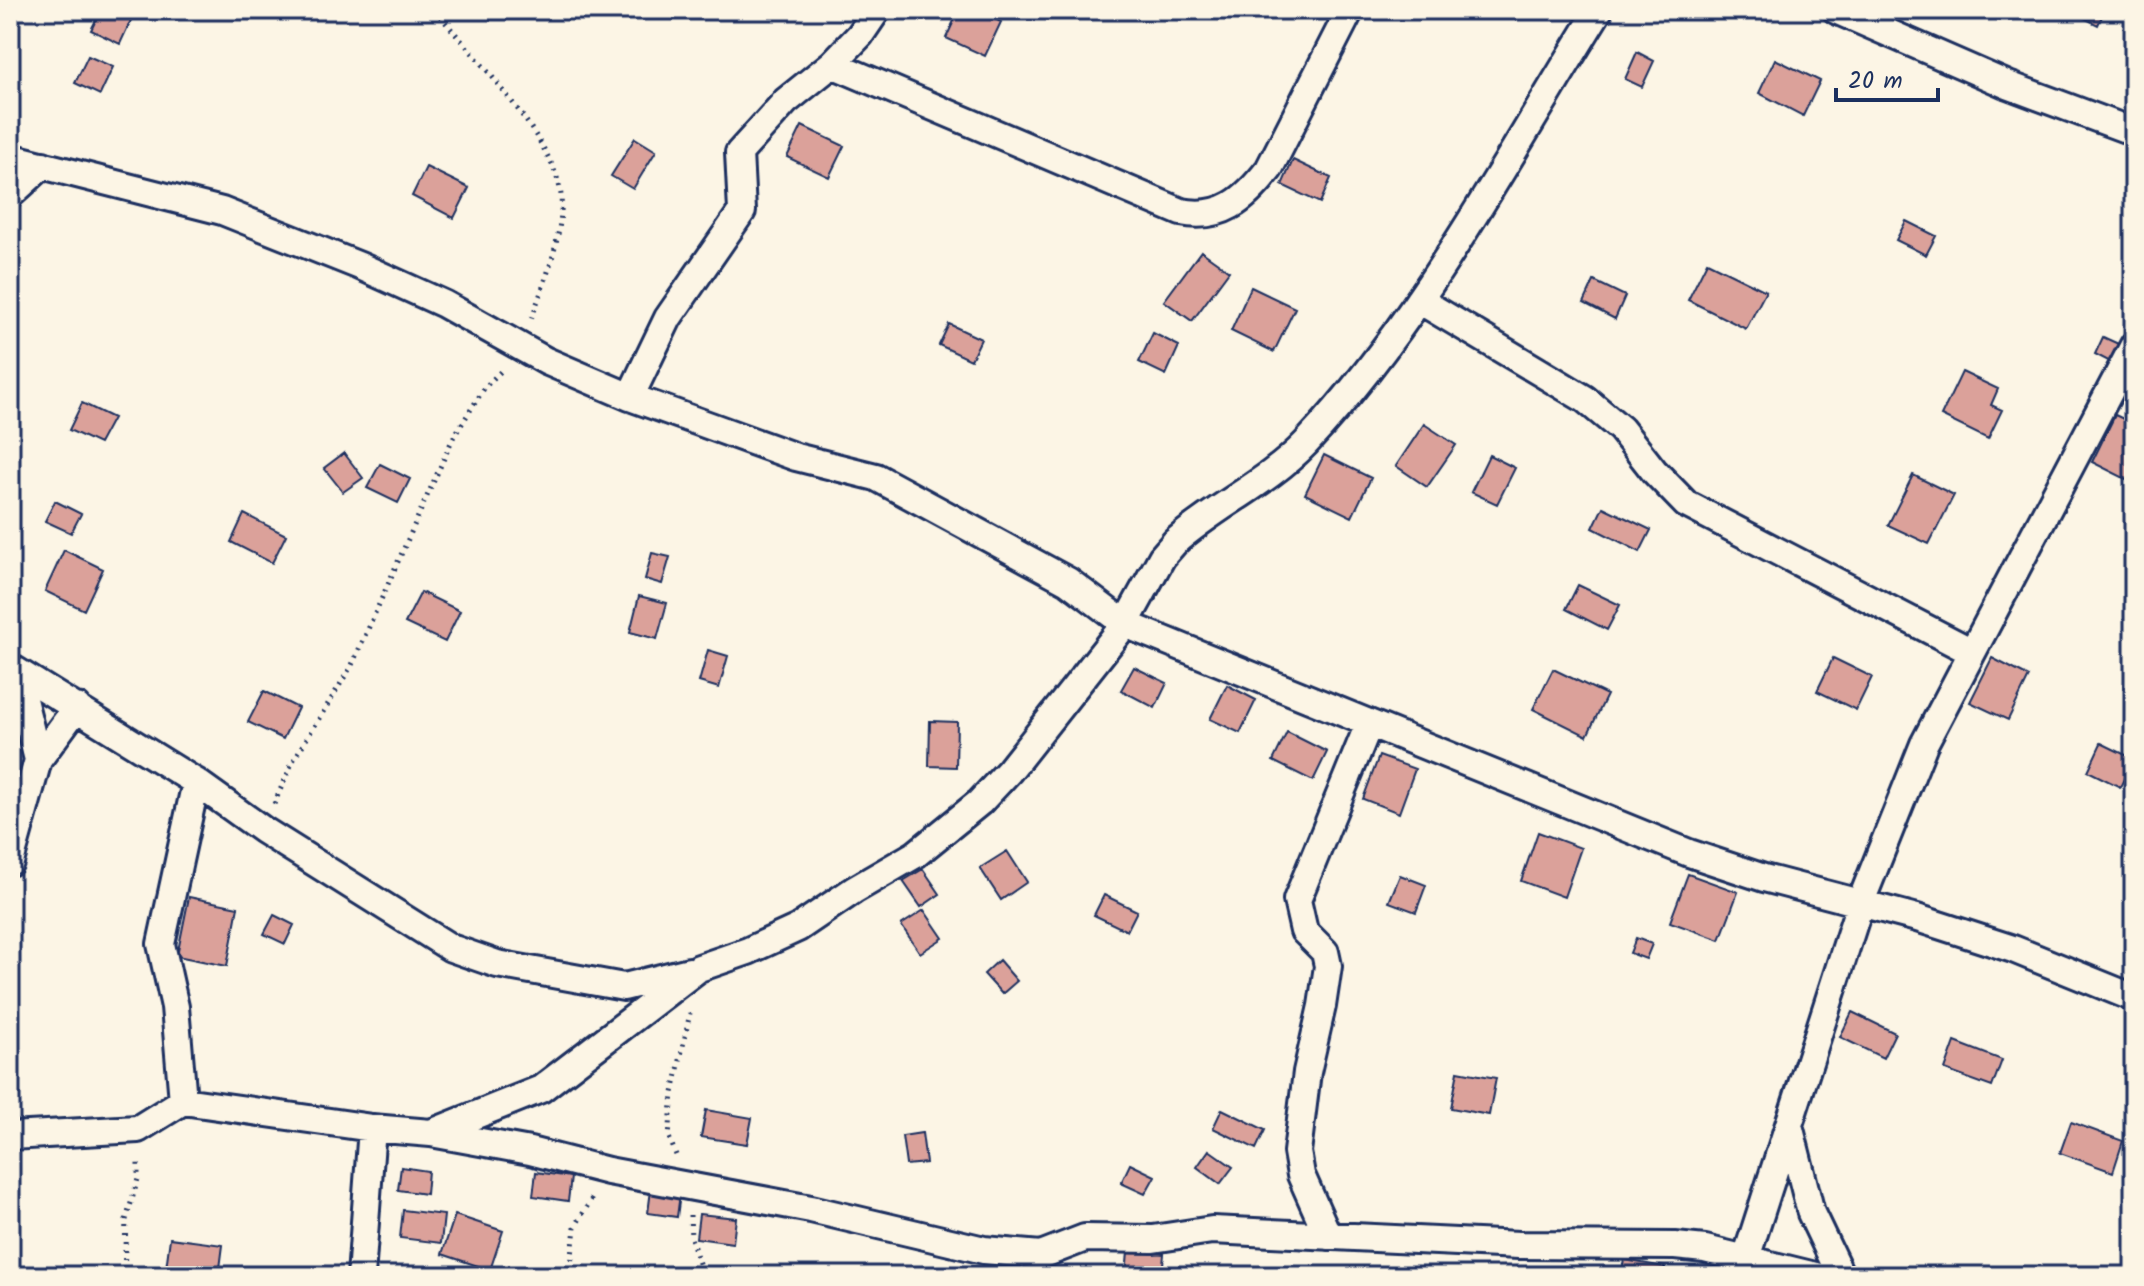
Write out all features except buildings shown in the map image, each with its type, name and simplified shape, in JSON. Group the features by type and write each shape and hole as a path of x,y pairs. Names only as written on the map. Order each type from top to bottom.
{"street":[{"path":"630,397 668,318 742,211 739,153 786,101 832,64 860,35 877,10"},
{"path":"832,64 1181,212 1200,216 1226,209 1252,191 1269,169 1350,10"},
{"path":"13,669 196,782 263,830 451,948 497,964 624,987 699,968 748,951 798,928 854,890 916,854 980,802 1009,771 1125,624 1162,557 1175,542 1304,445 1352,391 1419,300 1599,10"},
{"path":"1836,10 2008,85 2134,132"},
{"path":"10,157 222,211 360,266 430,298 522,349 630,397 796,457 876,477 1068,581 1125,624 1689,853 1764,878 1917,918 2013,949 2134,998"},
{"path":"10,195 43,165"},
{"path":"1419,300 1585,399 1621,429 1668,488 1686,504 1972,652"},
{"path":"1746,1258 1860,904 1924,744 2134,345"},
{"path":"13,669 38,760"},
{"path":"10,862 38,760 77,707"},
{"path":"1328,1236 1301,1175 1297,1152 1307,1072 1328,966 1325,952 1304,931 1297,900 1369,724"},
{"path":"183,1101 175,1007 161,944 196,782"},
{"path":"431,1133 541,1089 699,968"},
{"path":"10,1136 138,1129 183,1101 372,1128 431,1133 530,1151 608,1171 811,1209 984,1250 1041,1255 1085,1238 1153,1239 1212,1230 1519,1245 1675,1246 1705,1249 1815,1276"},
{"path":"1789,1125 1811,1213 1841,1276"},
{"path":"361,1276 372,1128"}],"path":[{"path":"263,830 293,761 352,665 370,629 453,438 485,387 522,349 557,237 561,195 553,169 532,129 435,10"},
{"path":"699,968 673,1093 669,1137 689,1186 691,1238 703,1276"},
{"path":"124,1276 126,1220 138,1179 138,1129"},
{"path":"570,1276 575,1227 608,1171"}]}
